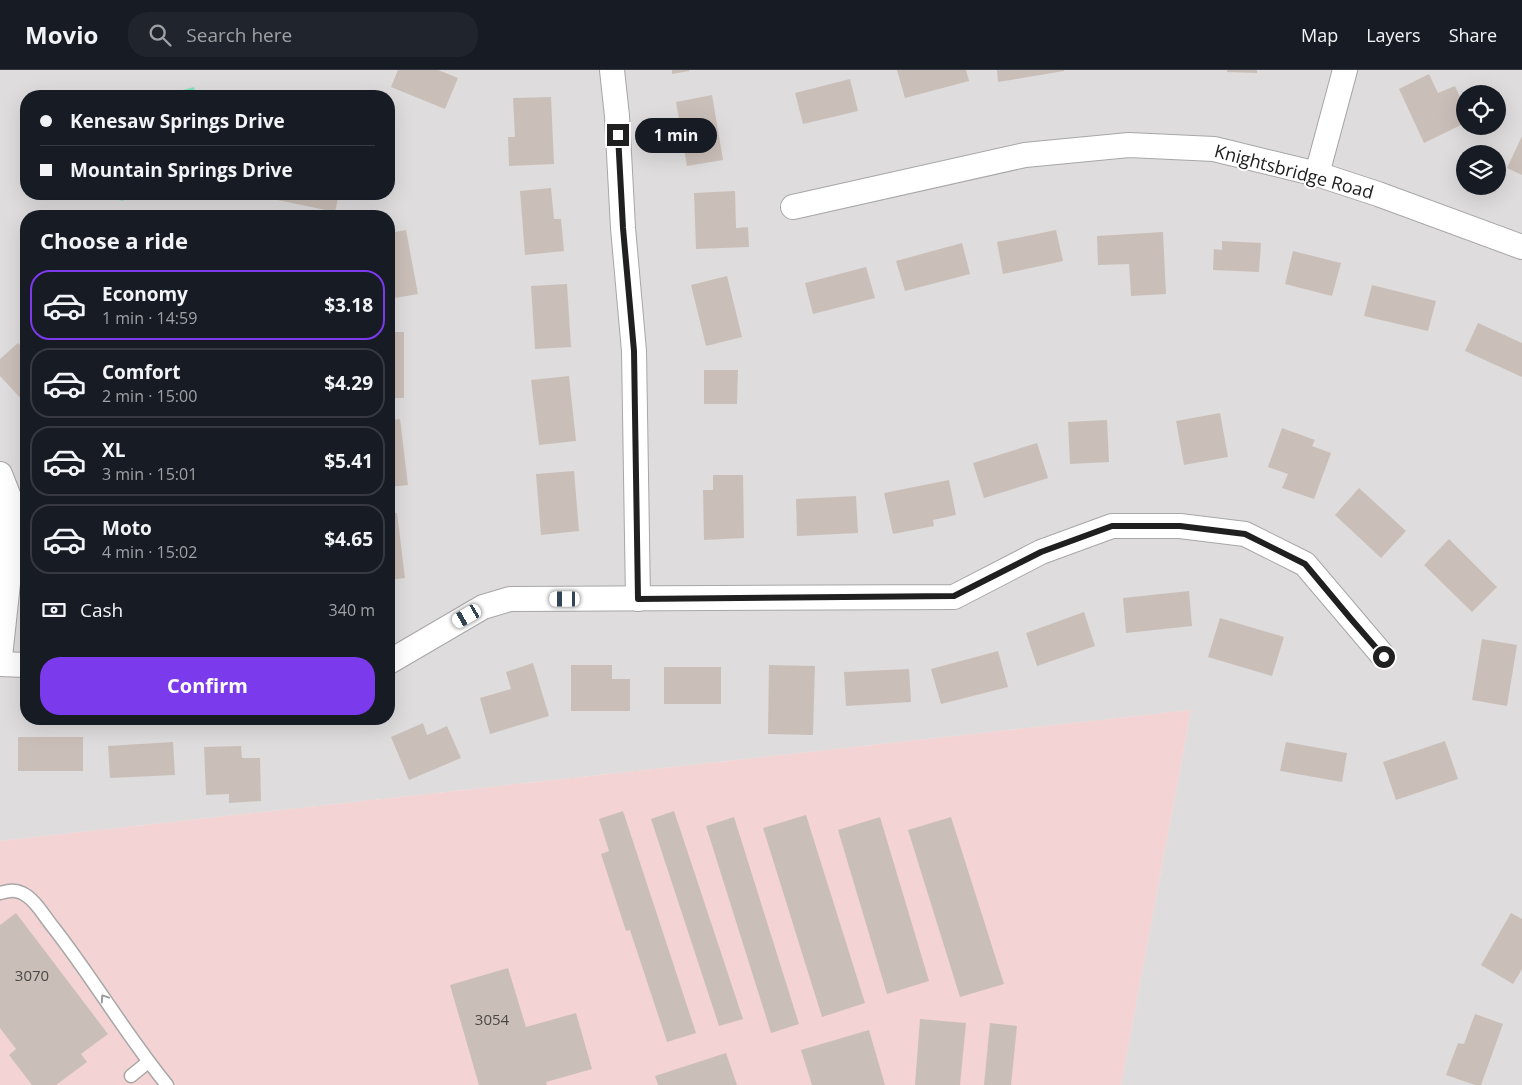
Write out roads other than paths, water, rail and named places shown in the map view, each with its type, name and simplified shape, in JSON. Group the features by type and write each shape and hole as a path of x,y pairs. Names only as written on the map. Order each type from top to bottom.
{"street":[{"path":"612,70 634,351 638,599"},
{"path":"1317,174 1346,70"},
{"name":"Knightsbridge Road","path":"793,207 1025,155 1129,146 1214,149 1317,174 1378,194 1522,247"},
{"path":"0,474 9,497 9,574 0,656"},
{"path":"395,658 483,607 510,599 954,596 1041,552 1112,526 1180,526 1245,534 1305,564 1384,657"},
{"path":"0,664 20,665"}],"lane":[{"path":"0,893 12,890 23,893 35,904 70,948 131,1038 167,1085"},
{"path":"131,1076 148,1062"}]}
